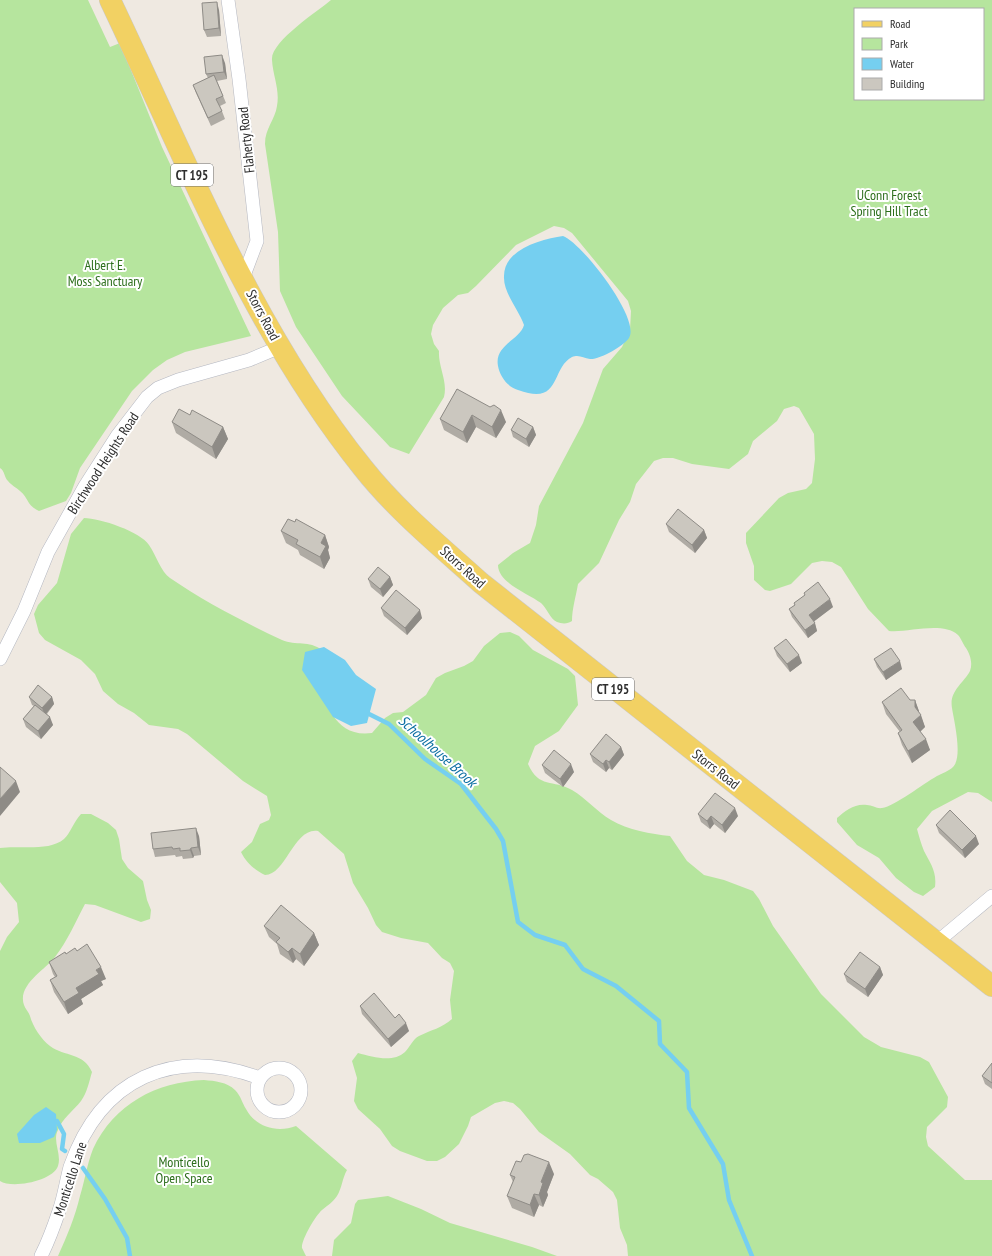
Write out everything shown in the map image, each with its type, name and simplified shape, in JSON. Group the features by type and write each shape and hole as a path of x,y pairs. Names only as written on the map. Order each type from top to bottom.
{"main road":[{"name":"Storrs Road","path":"110,0 220,236 280,346 303,384 363,469 410,519 480,583 992,986"}],"street":[{"name":"Flaherty Road","path":"228,0 239,79 257,241 243,278"},
{"name":"Birchwood Heights Road","path":"0,660 24,611 48,552 85,486 117,436 147,397 158,388 178,380 249,360 280,346"},
{"path":"937,942 992,896"},
{"name":"Monticello Lane","path":"41,1256 60,1211 70,1167 86,1130 107,1102 133,1082 163,1070 198,1066 225,1068 260,1078"}],"green space":[{"name":"Albert E. Moss Sanctuary","path":"0,0 88,0 110,47 120,43 162,147 251,336 185,352 167,360 153,370 132,391 80,468 71,493 66,501 39,511 35,509 23,494 10,483 0,468"},
{"name":"UConn Forest Spring Hill Tract","path":"331,0 992,0 992,802 978,793 968,792 932,811 917,829 935,876 935,887 923,896 914,892 896,878 879,858 857,845 837,822 837,818 847,810 858,805 869,805 880,808 888,806 953,767 956,762 958,747 952,702 957,688 970,671 971,659 959,636 951,631 925,628 889,631 868,609 841,567 832,562 822,561 812,563 791,584 770,591 765,590 754,580 754,566 746,543 746,533 779,498 788,493 806,489 812,483 815,459 814,434 799,408 794,406 784,409 777,421 753,441 748,454 729,469 692,464 673,458 663,458 654,461 636,484 630,502 619,520 599,563 578,584 573,607 572,621 569,623 559,623 550,616 541,603 508,583 499,571 498,565 513,553 530,543 536,525 539,506 583,423 603,369 622,347 630,330 631,311 628,301 572,233 564,228 554,226 516,245 468,293 458,295 443,308 433,325 431,334 434,344 439,351 445,385 444,397 409,454 390,447 342,396 296,327 280,291 278,232 265,144 265,138 276,111 278,100 272,60 273,53 286,36"},
{"path":"84,518 100,520 138,535 145,540 152,549 161,568 170,578 225,611 282,640 292,643 312,645 322,650 315,677 334,717 341,725 349,730 359,733 372,733 385,718 393,713 403,712 426,695 436,678 473,661 484,646 500,633 510,632 519,636 533,650 568,669 575,676 578,705 559,731 535,746 528,764 532,772 542,780 572,790 606,817 618,823 640,831 670,836 687,861 704,875 724,880 753,891 759,899 773,926 821,994 864,1037 881,1047 920,1057 929,1062 948,1097 947,1107 927,1127 926,1137 928,1146 965,1180 992,1180 992,1256 628,1256 627,1245 620,1228 617,1200 613,1192 598,1179 590,1175 570,1154 539,1132 520,1109 513,1103 504,1101 495,1103 471,1117 459,1144 445,1157 437,1161 427,1161 400,1151 392,1146 380,1129 358,1109 354,1101 357,1078 352,1061 358,1053 383,1058 400,1055 405,1052 417,1037 440,1027 452,1019 450,1000 454,971 450,963 442,958 428,943 401,938 382,932 376,925 353,883 344,854 318,831 310,832 303,836 296,843 279,868 272,873 265,875 254,868 248,863 241,852 252,842 260,824 269,820 271,815 267,796 243,781 187,734 178,729 149,725 134,713 118,704 103,691 95,674 81,660 45,640 39,633 34,614 38,605 57,583 71,534"},
{"path":"81,814 91,814 108,823 116,830 122,859 128,868 143,881 151,910 150,919 141,922 95,905 85,904 55,957 33,978 24,991 23,998 25,1006 35,1028 41,1036 50,1046 84,1061 92,1072 83,1098 65,1118 56,1134 59,1161 55,1171 49,1176 32,1182 22,1184 6,1183 0,1181 0,951 7,937 19,922 17,903 0,882 0,848 42,847 58,843 66,837"},
{"name":"Monticello Open Space","path":"204,1080 221,1082 232,1087 239,1095 250,1115 261,1125 275,1129 296,1126 347,1170 337,1196 319,1213 306,1234 302,1248 306,1256 58,1256 76,1211 93,1149 102,1133 112,1120 138,1098 153,1091 169,1085"},
{"path":"388,1196 421,1209 450,1223 532,1247 557,1256 332,1256 334,1240 351,1223 355,1204 358,1200"}],"water":[{"path":"563,236 583,252 608,282 626,315 630,328 629,338 617,348 594,359 579,356 572,357 560,369 549,390 542,393 532,394 514,389 505,381 498,366 498,359 503,348 518,335 524,325 506,289 504,276 510,259 517,252 535,243"},
{"path":"324,647 345,660 356,675 376,689 367,723 351,726 333,717 302,670 305,652"},
{"path":"46,1107 56,1114 57,1130 54,1137 40,1143 19,1143 17,1134 34,1115"}],"building":[{"path":"217,2 219,28 204,30 202,3"},
{"path":"222,55 224,72 206,74 204,57"},
{"path":"214,75 223,96 216,99 222,111 208,118 193,85"},
{"path":"457,389 490,407 494,405 501,410 492,427 472,415 463,432 440,419"},
{"path":"179,409 190,415 192,410 223,427 212,447 172,422"},
{"path":"518,418 533,427 526,439 511,430"},
{"path":"678,509 704,530 692,545 666,524"},
{"path":"288,519 295,522 296,519 325,535 321,543 326,546 320,557 296,544 298,540 281,531"},
{"path":"378,567 390,577 380,589 368,579"},
{"path":"818,582 830,599 809,615 815,623 805,630 789,609 795,605 794,603 805,595 804,593"},
{"path":"396,590 420,610 405,628 381,608"},
{"path":"786,639 799,655 787,664 774,648"},
{"path":"891,648 900,661 883,672 874,659"},
{"path":"38,685 52,697 42,708 29,697"},
{"path":"901,688 910,700 915,700 915,707 921,715 913,722 926,739 908,751 898,733 902,730 882,702"},
{"path":"35,705 50,717 38,731 23,719"},
{"path":"606,734 621,747 609,762 606,760 603,764 590,754"},
{"path":"554,750 571,764 560,779 542,765"},
{"path":"0,767 16,781 0,799"},
{"path":"715,793 735,808 722,825 711,816 707,821 698,814"},
{"path":"950,810 976,836 962,850 936,825"},
{"path":"196,828 198,847 180,851 180,848 173,849 172,847 153,849 151,833"},
{"path":"281,905 314,933 300,954 292,948 288,952 276,942 280,938 264,926"},
{"path":"87,944 101,967 96,970 99,974 76,988 79,993 64,1002 50,980 57,976 49,962 65,952 66,954 75,948 77,951"},
{"path":"860,952 880,967 865,989 844,974"},
{"path":"374,993 395,1018 399,1014 406,1023 388,1039 360,1006"},
{"path":"992,1063 992,1083 982,1076"},
{"path":"528,1154 549,1162 541,1182 543,1183 539,1195 534,1194 530,1205 507,1196 515,1177 510,1175 516,1161 521,1162 524,1155"}],"waterway":[{"name":"Schoolhouse Brook","path":"369,714 389,724 425,759 461,784 496,829 503,841 518,922 535,935 565,945 583,969 616,986 659,1021 660,1044 687,1072 689,1108 723,1164 729,1200 752,1256"},
{"path":"57,1121 64,1134 62,1149 65,1151"},
{"path":"83,1168 105,1199 127,1238 130,1256"}]}
